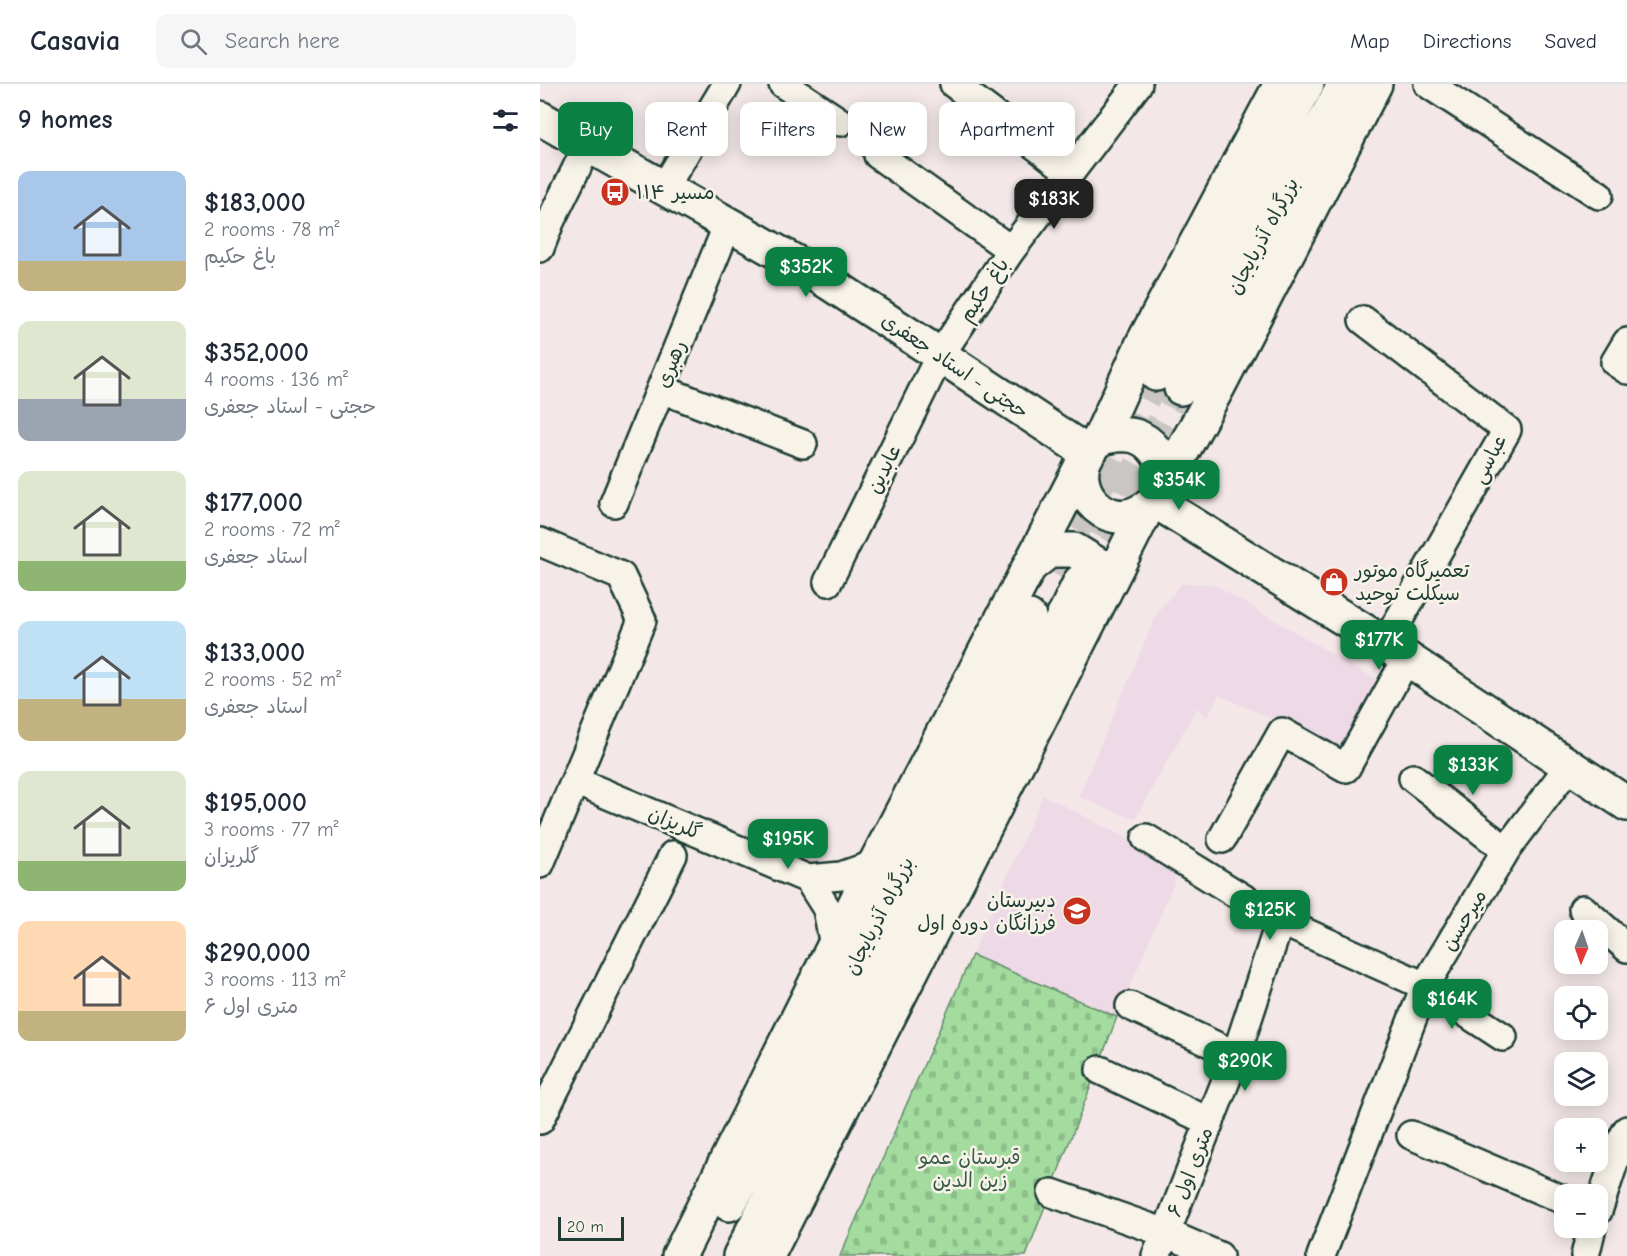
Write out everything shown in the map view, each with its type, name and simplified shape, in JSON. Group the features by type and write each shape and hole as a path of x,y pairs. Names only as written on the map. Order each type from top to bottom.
{"main road":[{"path":"767,1256 1066,579 1089,453 1116,435 1134,436 1149,444 1160,458 1164,475 1154,500 1136,514 1111,515 1100,510 1090,501 1084,490 1082,477 1089,453 1143,343 1281,84"},
{"name":"بزرگراه آذربایجان","path":"1307,84 1169,381 1345,84"},
{"path":"679,1256 875,864 1066,579 1154,500 1219,385 1375,84"},
{"name":"حجتی - استاد جعفری","path":"540,118 558,128"},
{"name":"حجتی - استاد جعفری","path":"606,156 811,271 1089,453"},
{"path":"1143,343 1143,365 1153,385 1173,396 1195,397 1219,385"},
{"path":"1154,500 1396,651 1627,804"},
{"name":"بزرگراه آذربایجان","path":"699,1256 1066,579"},
{"name":"بزرگراه آذربایجان","path":"740,1256 1018,712 1066,579"}],"street":[{"path":"664,188 727,84"},
{"path":"783,84 840,122"},
{"path":"954,84 1070,172"},
{"name":"باغ حکیم","path":"940,355 1011,250 1138,84"},
{"path":"1428,84 1599,195"},
{"path":"540,248 550,222 583,156"},
{"path":"880,156 1011,250"},
{"name":"رهبری","path":"614,503 728,224"},
{"name":"عباسی","path":"1363,320 1507,430 1396,651"},
{"path":"1627,342 1615,362 1627,370"},
{"name":"عابدین","path":"828,582 940,355"},
{"path":"661,389 803,444"},
{"path":"540,542 621,576 642,620 540,864"},
{"path":"1222,839 1282,732 1346,768 1396,651"},
{"name":"میرحسن","path":"1321,1256 1425,986 1506,850 1569,766"},
{"path":"1413,778 1506,850"},
{"name":"گلریزان","path":"575,780 808,879 841,876 875,864"},
{"path":"1146,838 1280,921 1425,986 1503,1037"},
{"path":"540,1120 673,855"},
{"path":"808,879 827,909 834,946"},
{"path":"1583,909 1627,948"},
{"name":"۶ متری اول","path":"1219,1256 1161,1245 1236,1055 1280,921"},
{"path":"1130,1006 1236,1055"},
{"path":"1100,1070 1210,1122"},
{"path":"1411,1135 1554,1196"},
{"path":"1608,1184 1625,1139"},
{"path":"1052,1194 1161,1245"},
{"path":"1585,1256 1589,1238"}],"shaded area":[{"path":"1181,584 1213,584 1380,682 1340,750 1219,695 1207,717 1197,708 1135,819 1078,797 1158,611"},
{"name":"دبیرستان فرزانگان دوره اول","path":"1043,795 1181,866 1117,1017 972,955"}],"green space":[{"name":"قبرستان عمو زین الدین","path":"972,955 1117,1017 1026,1256 840,1256"}],"tunnel":[{"path":"1051,572 1156,374"},
{"path":"1080,582 1181,388"}],"place":[{"name":"مسیر ۱۱۴","path":"615,192"},
{"name":"تعمیرگاه موتور سیکلت توحید","path":"1334,582"},
{"name":"دبیرستان فرزانگان دوره اول","path":"1077,911"}]}
